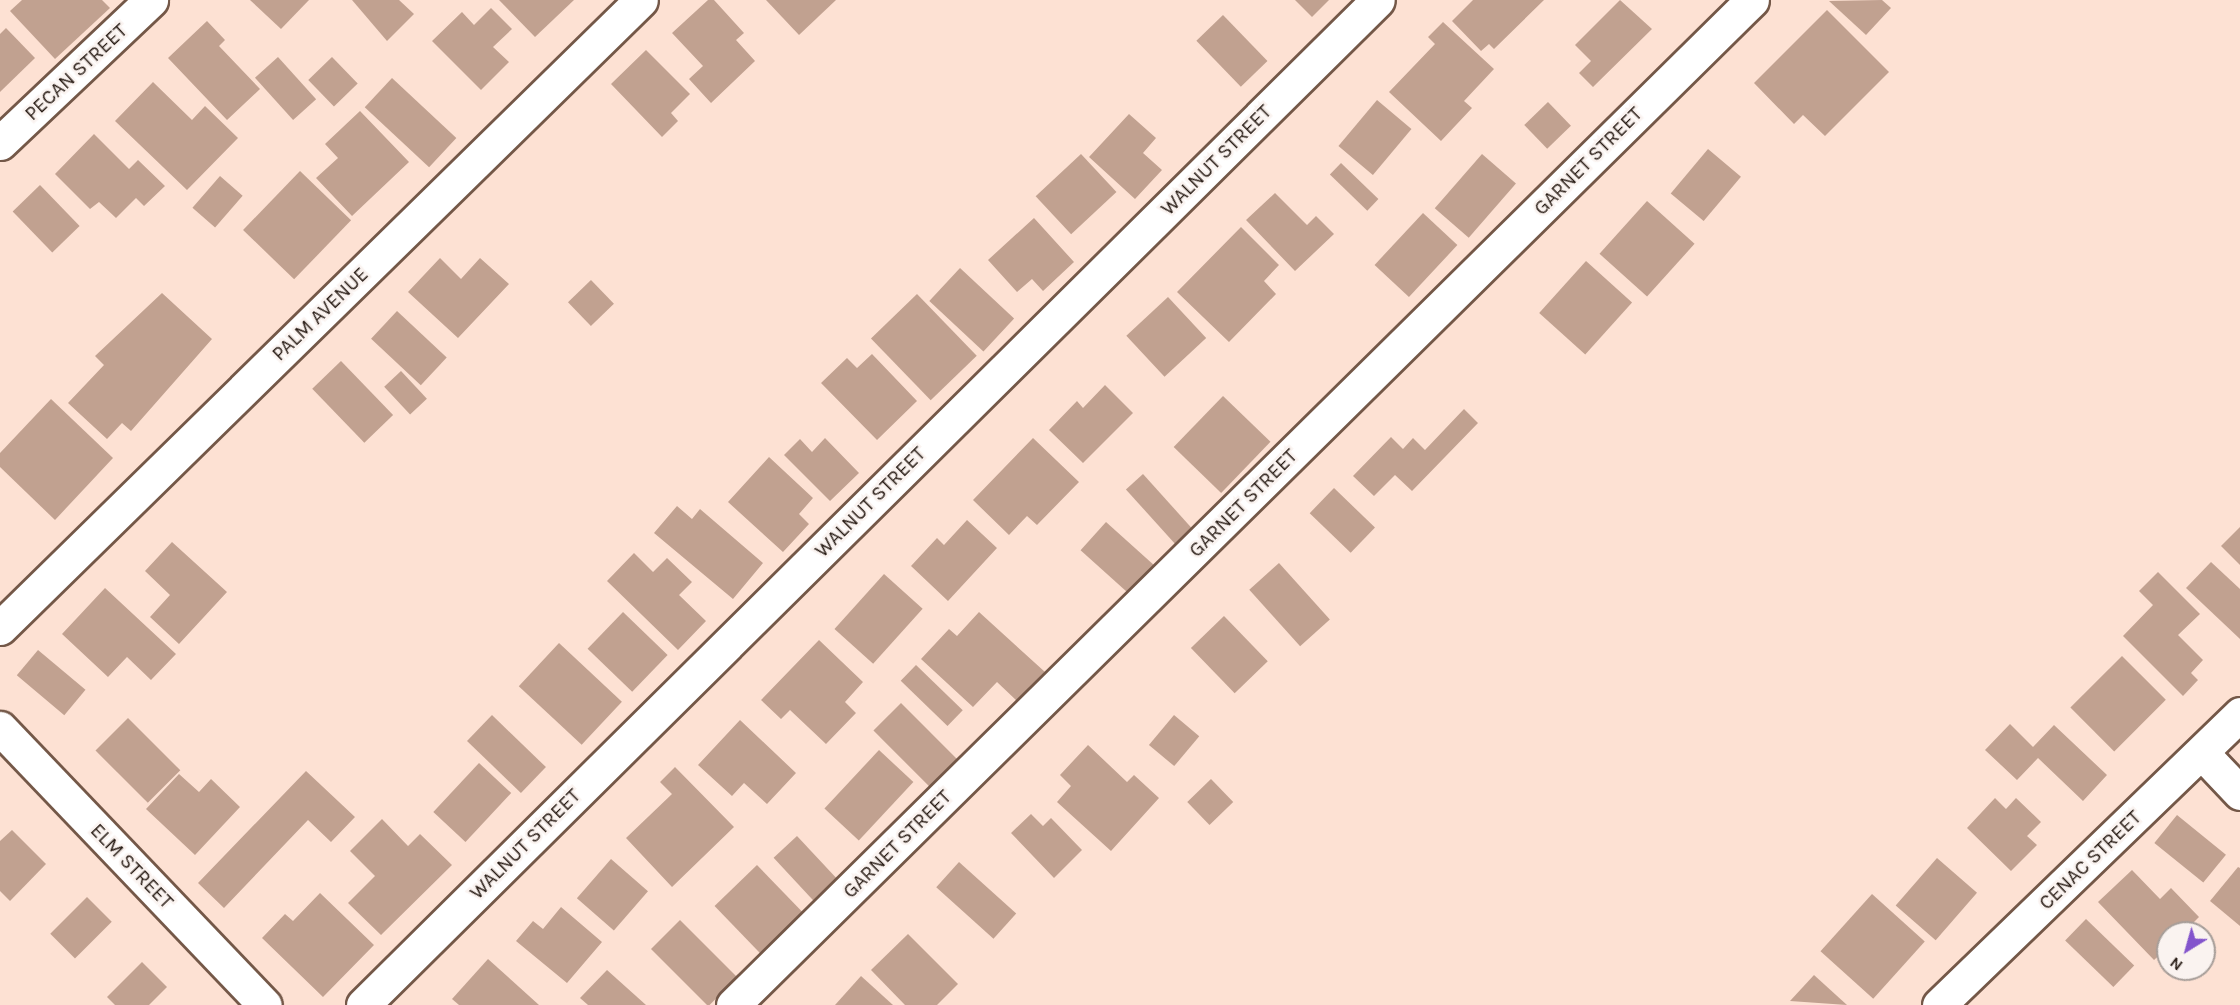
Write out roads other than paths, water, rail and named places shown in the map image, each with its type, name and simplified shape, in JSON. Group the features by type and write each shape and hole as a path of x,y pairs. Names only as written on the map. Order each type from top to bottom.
{"street":[{"name":"PECAN STREET","path":"0,143 151,0"},
{"name":"PALM AVENUE","path":"0,627 641,0"},
{"name":"WALNUT STREET","path":"363,1005 1378,0"},
{"name":"GARNET STREET","path":"733,1005 1752,0"},
{"name":"CENAC STREET","path":"1939,1005 2240,714"},
{"name":"ELM STREET","path":"0,728 265,1005"},
{"path":"2202,753 2240,793"}]}
